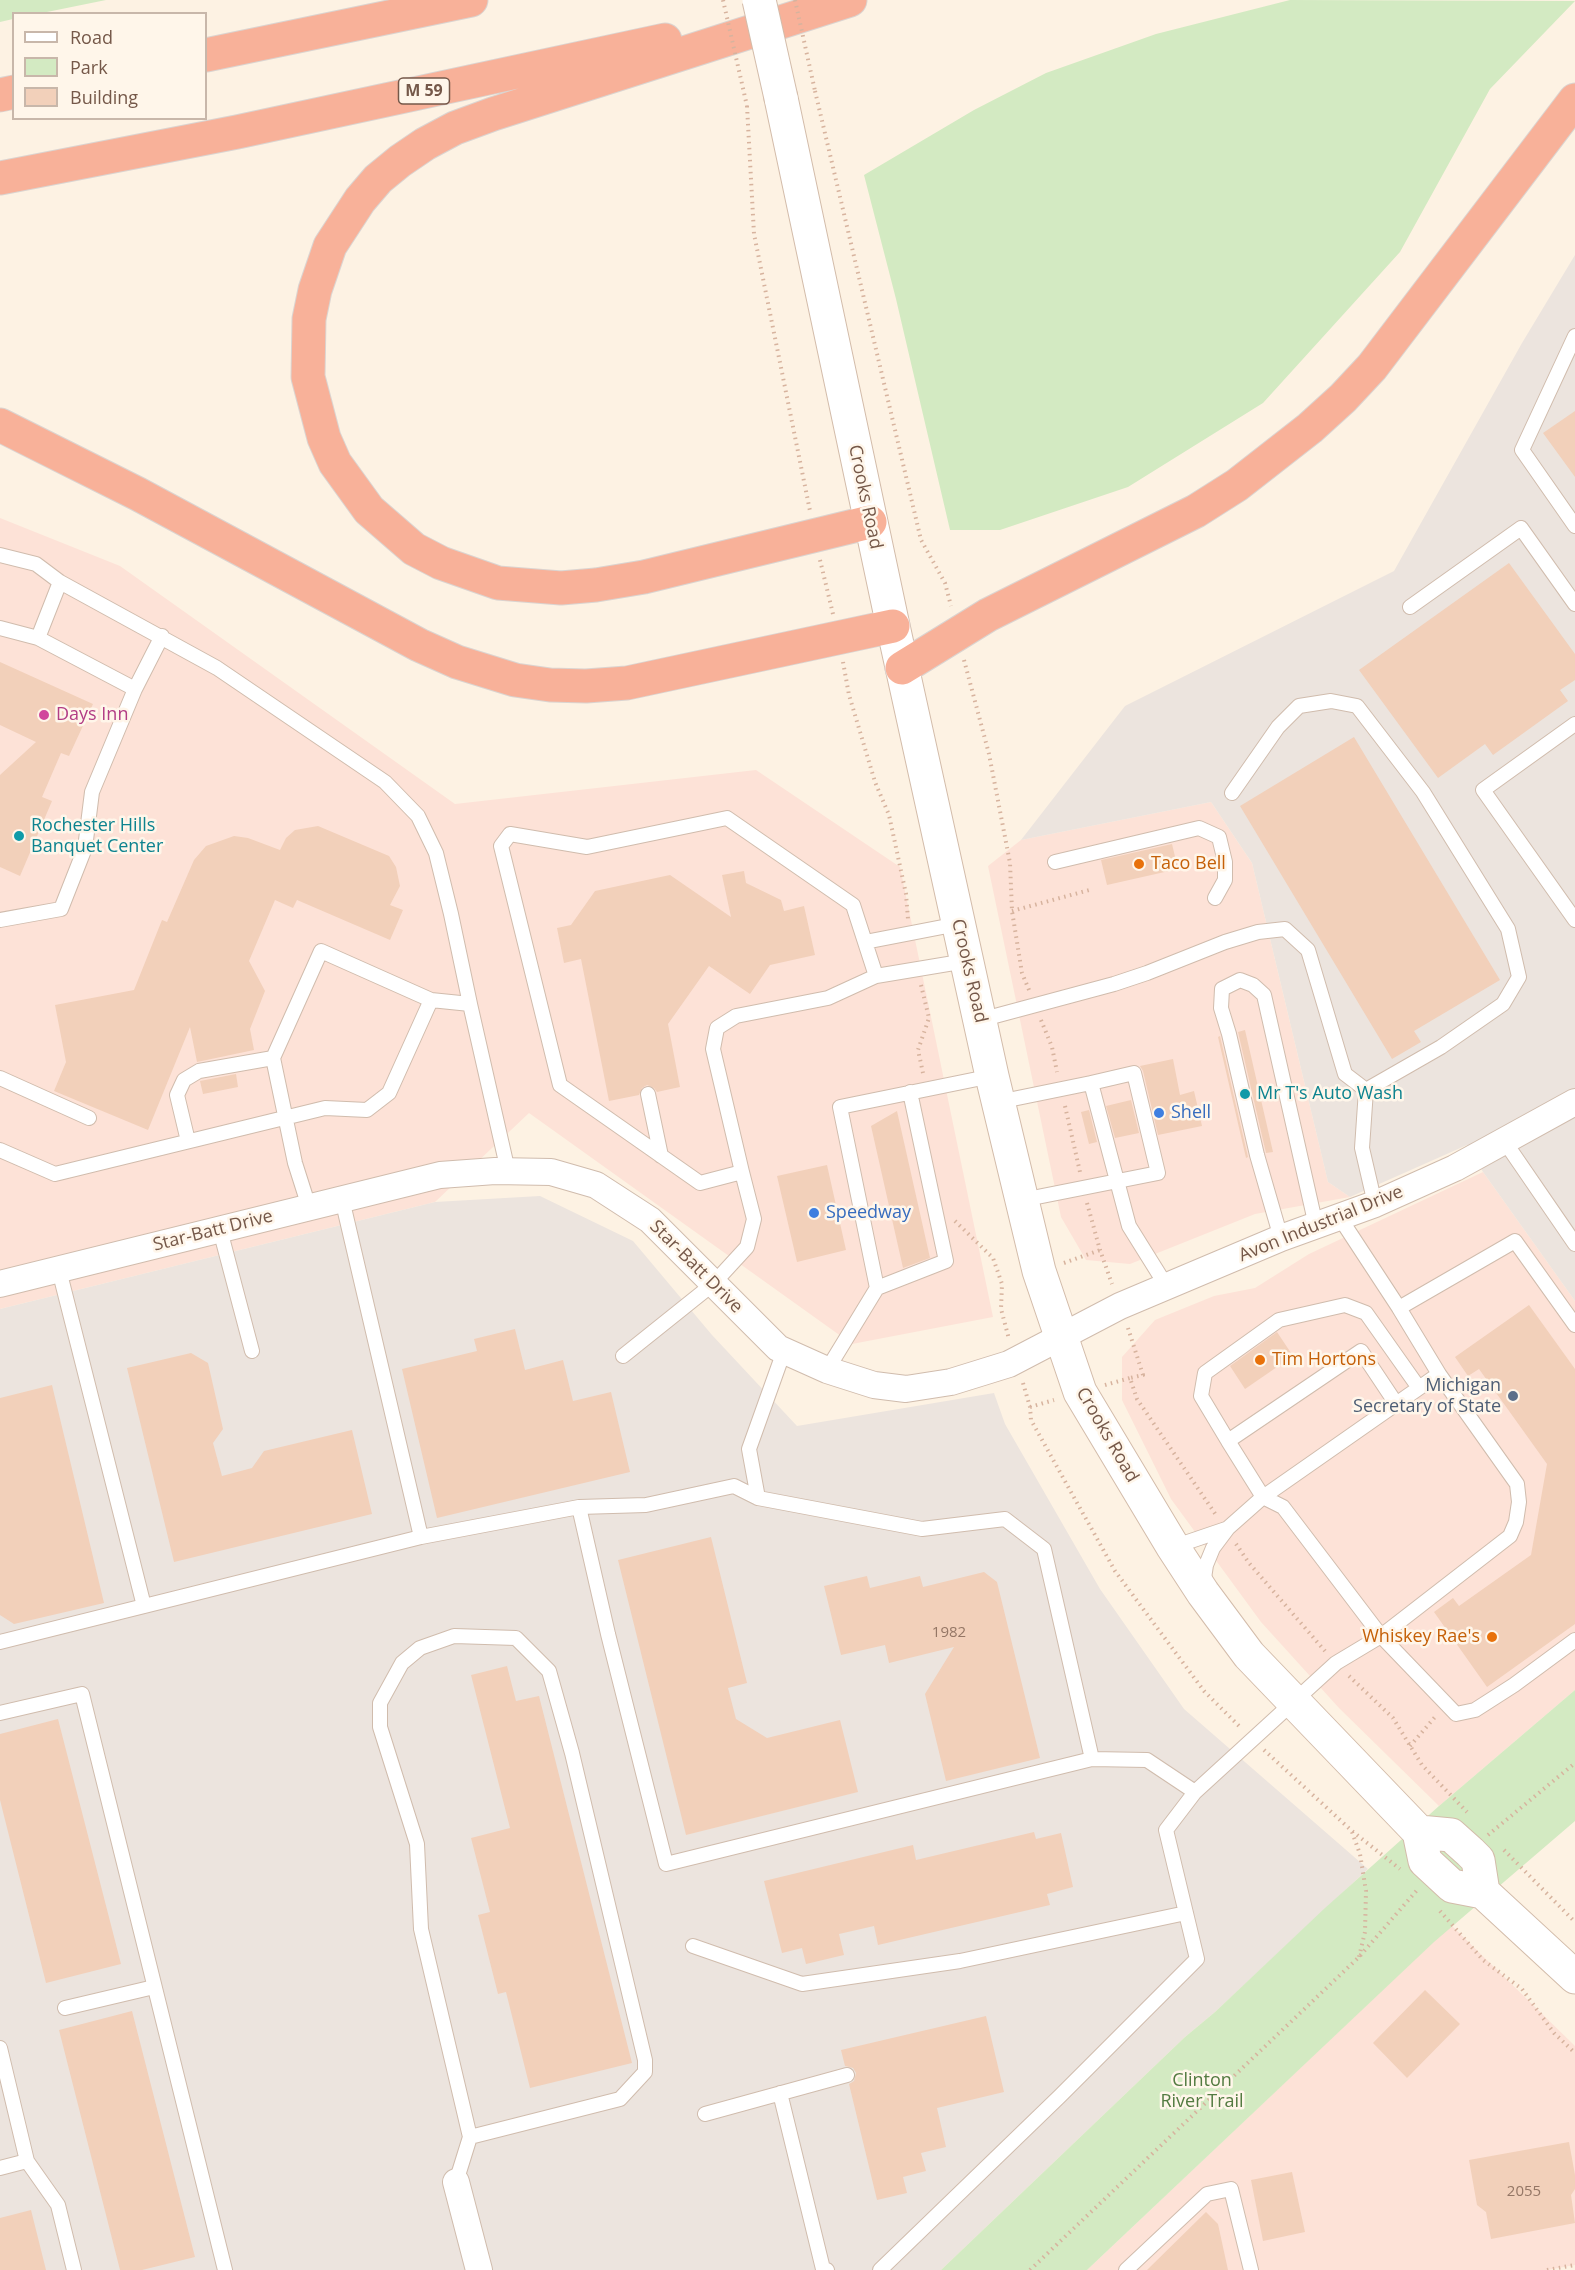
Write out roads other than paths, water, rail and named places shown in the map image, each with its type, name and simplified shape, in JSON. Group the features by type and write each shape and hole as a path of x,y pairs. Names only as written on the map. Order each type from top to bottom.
{"highway":[{"path":"207,55 471,0"},
{"path":"849,0 493,114 455,129 408,155 378,179 360,200 330,246 315,290 309,319 308,377 324,438 331,455 369,510 414,549 441,563 498,583 561,588 596,585 644,577 870,522"},
{"name":"M 59","path":"0,178 237,132 849,0"},
{"path":"902,669 958,633 1029,594 1150,536 1196,511 1237,485 1310,428 1372,367 1575,100"},
{"path":"0,425 138,494 419,645 457,662 515,680 550,685 586,686 627,683 893,626"}],"main road":[{"name":"Crooks Road","path":"759,0 870,522 995,1089 1039,1271 1080,1392 1173,1547 1203,1593 1249,1655 1419,1832 1425,1861 1452,1886 1483,1892 1575,1977"}],"street":[{"name":"Avon Industrial Drive","path":"1062,1335 1120,1306 1281,1238 1375,1204 1455,1168 1575,1102"},
{"name":"Star-Batt Drive","path":"0,1284 440,1175 508,1171 551,1172 597,1185 650,1220 778,1348 827,1370 874,1385 906,1389 951,1382 1009,1364 1062,1335"},
{"path":"456,2182 479,2270"}],"lane":[{"path":"1575,336 1522,450 1575,526"},
{"path":"1410,607 1521,528 1575,604"},
{"path":"0,555 36,564 60,582 217,668 385,782 418,816 436,853 508,1171"},
{"path":"38,638 60,582"},
{"path":"0,628 38,638 135,689"},
{"path":"0,920 61,909 85,848 92,792 135,689 162,636"},
{"path":"1232,793 1278,727 1299,706 1331,701 1357,706 1423,792 1508,929 1519,977 1503,1004 1441,1047 1366,1090"},
{"path":"1575,724 1483,790 1575,920"},
{"path":"742,1172 700,1183 560,1085 501,846 510,834 587,847 727,818 853,905 876,976"},
{"path":"1055,862 1199,828 1219,837 1225,862 1225,880 1215,898"},
{"path":"865,942 958,924"},
{"path":"980,1020 1147,973 1225,942 1258,932 1285,928 1308,950 1345,1074 1366,1090"},
{"path":"309,1207 295,1163 273,1058 321,951 431,1000 470,1004"},
{"path":"623,1356 713,1284 747,1247 754,1219 713,1049 717,1028 736,1016 828,998 876,976 966,961"},
{"path":"880,2270 1060,2096 1197,1959 1166,1830 1195,1792 1336,1663 1381,1636 1510,1536 1516,1522 1519,1502 1517,1484 1439,1374 1399,1308 1328,1222 1264,995 1253,985 1240,980 1222,989 1221,1008 1257,1155 1281,1238"},
{"path":"0,1149 55,1174 325,1108 367,1110 389,1093 431,1000"},
{"path":"188,1141 177,1095 184,1080 199,1071 273,1058"},
{"path":"877,1288 840,1107 910,1092 995,1089 1061,1090 1134,1073 1158,1173 1022,1200"},
{"path":"0,1078 89,1118"},
{"path":"1091,1083 1129,1226 1167,1287"},
{"path":"1366,1090 1362,1148 1375,1204"},
{"path":"827,1370 877,1288 946,1261 910,1092"},
{"path":"648,1094 661,1156"},
{"path":"1505,1142 1575,1244"},
{"path":"342,1199 421,1538"},
{"path":"220,1230 252,1351"},
{"path":"1399,1308 1515,1241 1575,1325"},
{"path":"59,1270 144,1606"},
{"path":"1419,1388 1366,1313 1345,1305 1279,1320 1205,1373 1201,1396 1263,1497 1283,1507 1381,1636 1456,1714 1475,1710 1514,1685 1575,1640"},
{"path":"758,1498 749,1449 784,1351"},
{"path":"1228,1441 1361,1351 1397,1405"},
{"path":"1203,1593 1206,1565 1213,1548 1227,1529 1263,1497 1439,1374"},
{"path":"0,1642 421,1538 579,1507 646,1505 734,1485 758,1498 922,1529 1005,1519 1044,1549 1092,1759"},
{"path":"579,1507 608,1634 666,1864 1092,1759 1147,1760 1195,1792"},
{"path":"1173,1547 1227,1529"},
{"path":"456,2182 470,2137 421,1929 417,1844 380,1727 380,1703 402,1663 420,1648 454,1636 516,1638 549,1671 572,1753 645,2060 645,2072 620,2099 470,2137"},
{"path":"0,1713 82,1694 225,2270"},
{"path":"693,1946 802,1984 960,1961 1186,1913"},
{"path":"66,2007 154,1986"},
{"path":"0,2048 27,2161 58,2205 74,2270"},
{"path":"705,2114 847,2075"},
{"path":"780,2093 823,2269 827,2270"},
{"path":"0,2168 27,2161"},
{"path":"1126,2270 1207,2194 1231,2189 1251,2270"}],"place":[{"name":"Days Inn","path":"44,715"},
{"name":"Rochester Hills Banquet Center","path":"19,836"},
{"name":"Taco Bell","path":"1139,864"},
{"name":"Mr T's Auto Wash","path":"1245,1094"},
{"name":"Shell","path":"1159,1113"},
{"name":"Speedway","path":"814,1213"},
{"name":"Tim Hortons","path":"1260,1360"},
{"name":"Michigan Secretary of State","path":"1513,1396"},
{"name":"Whiskey Rae's","path":"1492,1637"}],"park label":[{"name":"Clinton River Trail","path":"1202,2091"}]}
